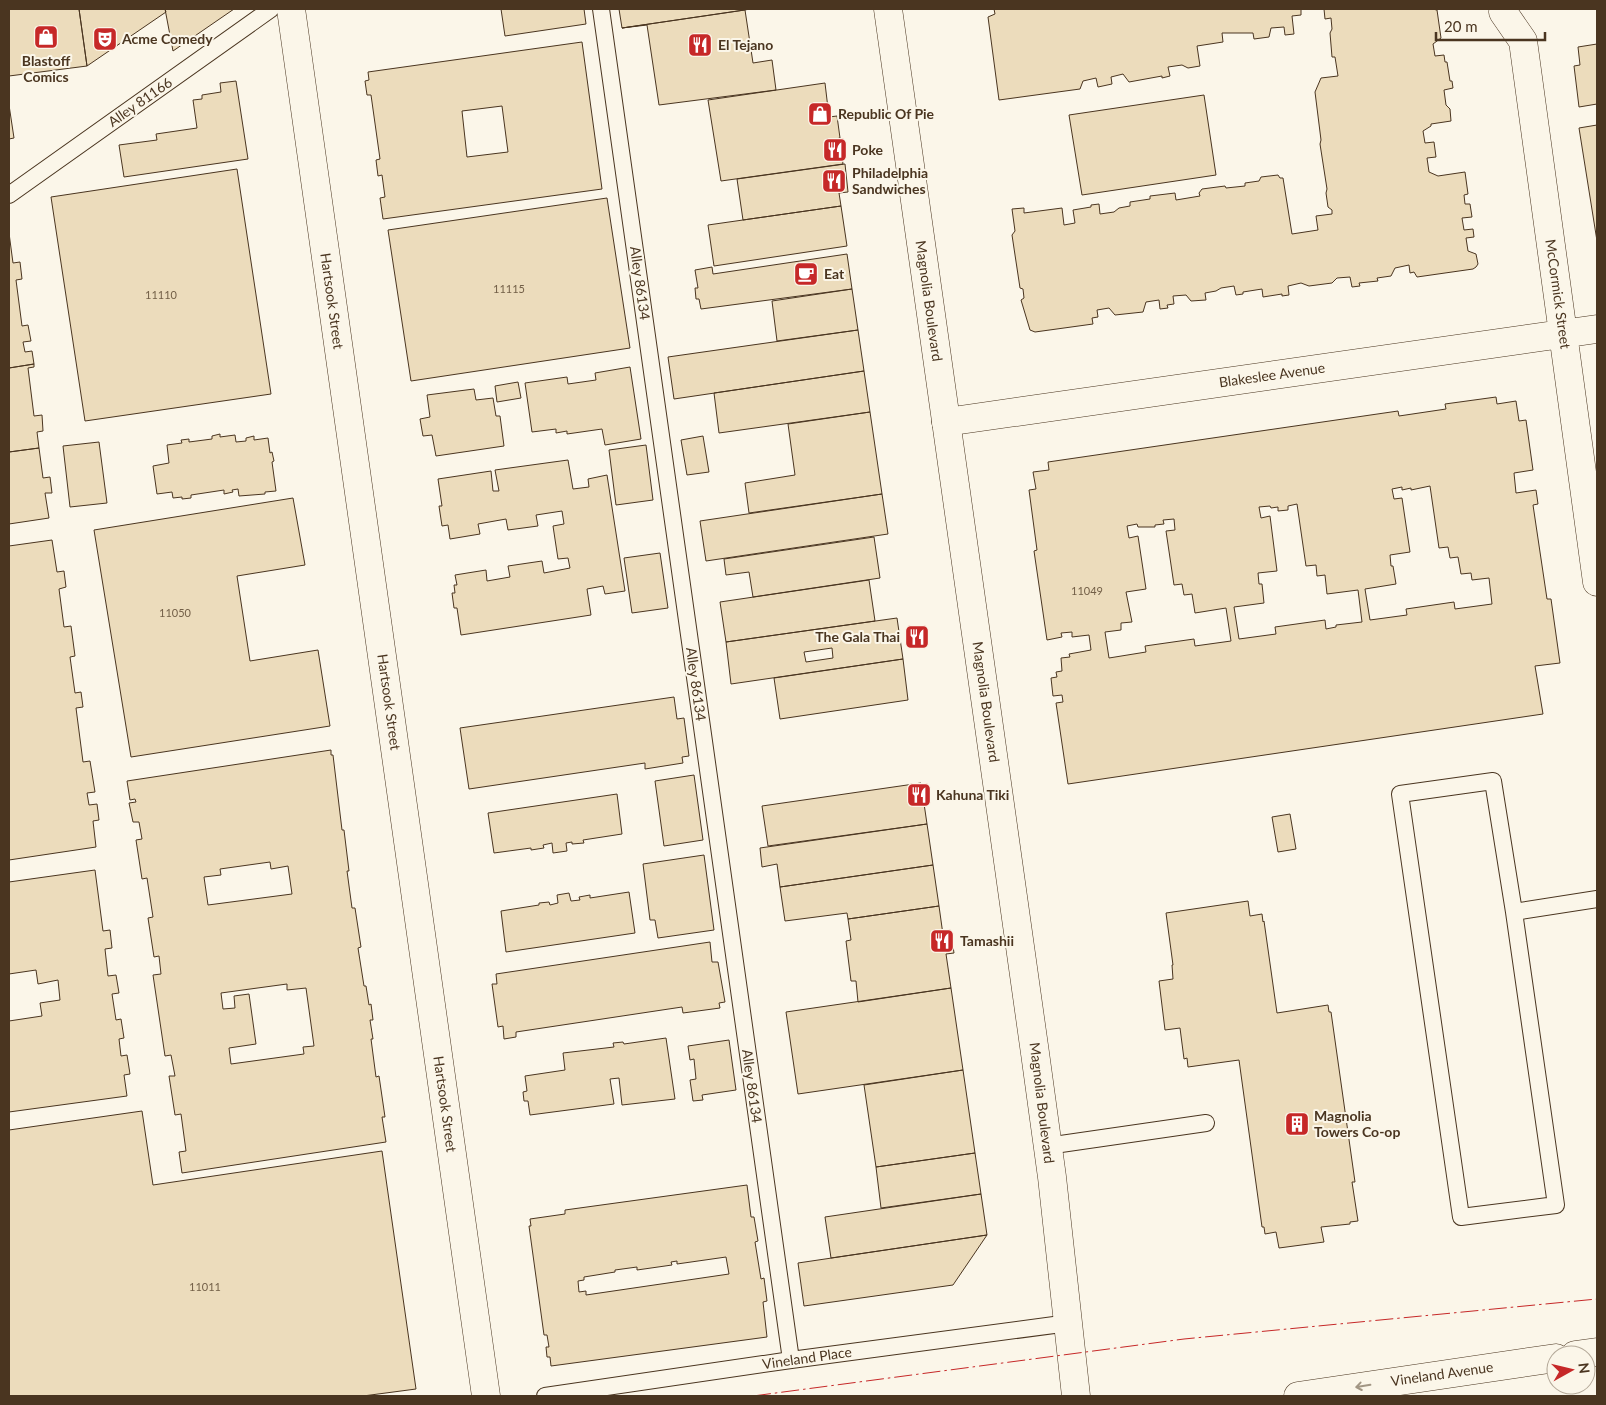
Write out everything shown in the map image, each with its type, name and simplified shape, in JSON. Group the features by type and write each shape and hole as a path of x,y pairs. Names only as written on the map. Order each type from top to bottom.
{"street":[{"name":"Hartsook Street","path":"291,9 486,1396"},
{"name":"Magnolia Boulevard","path":"888,9 1047,1146 1076,1396"},
{"name":"McCormick Street","path":"1502,10 1523,42 1597,582"},
{"name":"Blakeslee Avenue","path":"946,422 1597,329"},
{"name":"Vineland Avenue","path":"1298,1396 1546,1359"}],"lane":[{"name":"Alley 81166","path":"9,195 272,9"},
{"name":"Alley 86134","path":"601,9 791,1360"},
{"path":"1493,781 1514,912 1556,1205 1461,1217 1400,794 1493,781"},
{"path":"1514,912 1597,898"},
{"path":"1047,1146 1206,1123"},
{"name":"Vineland Place","path":"545,1396 791,1360 1068,1323"}],"building":[{"name":"Blastoff Comics","path":"9,9 79,9 87,66 9,76"},
{"name":"Acme Comedy","path":"79,9 165,9 166,12 87,66"},
{"path":"165,9 234,9 173,51"},
{"path":"501,9 584,9 586,24 505,36"},
{"path":"619,9 751,9 622,28"},
{"path":"994,9 1301,9 1301,15 1292,16 1294,34 1285,35 1284,27 1271,28 1269,37 1254,39 1253,33 1222,33 1223,42 1197,46 1200,66 1188,68 1182,65 1168,67 1170,76 1129,82 1123,74 1111,77 1112,84 1098,87 1096,78 1083,81 1080,89 999,100 988,17 995,14"},
{"path":"1324,9 1437,10 1441,38 1433,44 1435,56 1444,55 1453,88 1444,90 1446,105 1450,109 1451,121 1431,124 1431,126 1423,131 1425,143 1434,142 1436,157 1427,158 1429,172 1438,176 1465,172 1468,194 1464,195 1465,204 1470,204 1472,217 1462,218 1464,230 1473,229 1474,237 1466,238 1468,251 1476,254 1478,264 1476,267 1417,277 1414,272 1410,273 1409,265 1395,268 1391,276 1377,278 1378,281 1359,283 1360,286 1352,287 1350,277 1337,278 1332,283 1309,286 1301,283 1288,286 1289,295 1282,296 1282,294 1263,297 1262,289 1236,295 1234,286 1205,293 1206,300 1191,301 1186,295 1173,296 1174,304 1167,305 1168,308 1160,309 1159,300 1146,302 1143,312 1115,315 1109,308 1097,310 1098,317 1092,318 1093,324 1035,332 1030,330 1021,300 1024,298 1023,289 1020,288 1012,235 1015,231 1012,209 1024,208 1024,213 1062,208 1064,225 1075,223 1073,210 1091,207 1091,205 1099,204 1100,214 1114,212 1119,208 1130,206 1130,202 1150,199 1150,196 1175,193 1176,200 1200,196 1199,193 1202,189 1245,186 1245,183 1259,181 1261,177 1278,175 1280,178 1283,178 1292,234 1318,230 1316,216 1332,214 1332,210 1328,207 1315,92 1321,78 1338,76 1335,57 1332,57 1331,18 1325,19"},
{"name":"El Tejano","path":"745,10 753,63 772,60 776,90 659,105 647,25 622,28"},
{"path":"582,42 602,189 383,219 380,198 385,197 382,175 378,176 376,160 380,159 371,95 367,95 365,81 369,80 368,72","holes":["502,106 508,152 467,157 462,111"]},
{"path":"1597,44 1597,104 1579,107 1574,66 1580,65 1578,47"},
{"path":"236,81 248,159 124,177 119,145 157,140 156,134 197,128 193,100 202,99 202,95 221,92 220,83"},
{"path":"825,83 829,117 837,116 840,138 832,140 840,139 843,164 721,181 708,100"},
{"path":"1204,95 1216,175 1082,195 1069,115"},
{"path":"9,105 14,138 9,139"},
{"path":"1597,125 1597,241 1579,128"},
{"path":"845,164 848,192 839,193 841,206 743,220 737,179"},
{"path":"237,169 271,394 85,421 51,197"},
{"path":"607,198 630,348 411,381 388,230"},
{"path":"841,206 847,246 714,266 708,225"},
{"path":"9,233 13,263 20,262 22,279 16,280 22,326 28,325 31,341 23,342 25,352 32,351 34,364 9,368"},
{"path":"847,254 852,289 701,309 699,299 696,299 695,288 698,288 695,270 712,267 713,274"},
{"path":"852,289 858,330 777,341 772,301"},
{"path":"858,330 864,371 674,399 668,357"},
{"path":"34,364 34,367 28,368 34,416 42,415 43,431 37,432 39,448 9,452 9,368"},
{"path":"630,367 641,439 605,445 602,429 567,434 567,431 556,433 556,429 532,432 525,383 567,377 568,384 596,380 595,373"},
{"path":"864,371 870,412 719,433 714,393"},
{"path":"518,382 521,398 497,402 495,386"},
{"path":"474,389 476,400 493,398 496,416 500,416 504,446 436,456 432,435 423,436 420,419 430,417 427,395"},
{"path":"1496,397 1497,404 1516,401 1519,421 1526,420 1533,470 1514,473 1516,493 1536,490 1538,504 1533,505 1547,599 1551,599 1560,663 1535,666 1543,714 1068,784 1056,703 1063,702 1062,695 1053,696 1051,678 1057,677 1056,672 1062,671 1061,658 1070,657 1069,654 1091,650 1089,635 1072,637 1072,632 1061,633 1062,637 1047,640 1034,551 1037,550 1029,490 1036,489 1033,472 1049,470 1048,462 1398,411 1399,416 1446,409 1445,404","holes":["1430,486 1439,548 1448,547 1450,558 1458,557 1461,574 1471,573 1472,580 1489,578 1492,604 1455,609 1454,602 1406,609 1407,615 1370,620 1365,589 1396,584 1390,555 1410,552 1402,498 1394,499 1392,489 1402,487 1402,490 1411,488 1411,490","1297,504 1306,566 1316,565 1317,576 1325,575 1327,594 1358,590 1362,622 1336,625 1336,627 1326,629 1325,620 1275,627 1276,634 1239,639 1234,607 1264,603 1262,584 1259,584 1258,573 1277,571 1270,516 1261,518 1259,507 1278,507 1278,511 1288,510 1288,506","1174,519 1175,530 1166,531 1174,585 1182,584 1184,595 1192,594 1195,613 1226,608 1231,641 1195,646 1194,639 1145,646 1146,652 1109,658 1105,632 1121,630 1121,623 1132,622 1126,592 1146,589 1138,536 1129,538 1127,526 1137,524 1138,527 1155,527 1155,525 1164,524 1163,520"]},
{"path":"870,412 882,494 749,513 745,483 795,475 788,424"},
{"path":"220,434 220,437 235,435 236,442 246,441 246,438 254,436 254,440 268,438 270,453 272,452 274,461 272,462 276,491 239,496 238,489 224,494 224,490 191,495 191,498 182,499 182,497 173,498 172,492 157,494 153,466 169,463 167,445 182,443 181,440 189,439 189,442 212,439 212,436"},
{"path":"703,436 709,472 687,475 681,440"},
{"path":"99,442 107,503 70,507 63,446"},
{"path":"646,445 653,500 616,505 609,450"},
{"path":"39,448 43,478 50,477 52,493 45,493 49,518 9,524 9,452"},
{"path":"568,460 573,489 589,487 588,479 607,475 625,591 605,594 603,586 587,589 591,615 461,635 457,608 454,608 452,593 455,593 454,585 457,585 455,575 486,570 487,581 510,577 508,566 542,561 544,573 570,568 568,558 558,559 553,526 564,524 562,511 536,515 538,526 508,530 506,519 478,524 480,534 450,539 448,525 442,526 439,506 442,506 438,479 491,471 493,491 499,491 495,470"},
{"path":"882,494 888,534 706,561 700,521"},
{"path":"293,498 305,565 237,576 250,661 318,650 330,726 131,757 94,530"},
{"path":"874,537 880,578 753,597 749,572 726,575 724,559"},
{"path":"52,540 57,572 64,571 66,587 59,589 64,627 71,626 75,656 70,657 75,693 81,692 83,707 76,708 83,762 90,761 95,792 87,793 89,805 97,804 99,820 93,821 96,847 9,860 9,546"},
{"path":"660,553 668,608 632,613 624,558"},
{"path":"869,580 875,621 726,642 720,602"},
{"path":"897,618 903,659 731,684 726,642","holes":["832,648 833,658 806,662 804,652"]},
{"path":"903,659 908,700 780,719 774,678"},
{"path":"674,697 677,719 684,718 689,756 682,757 683,763 645,769 645,763 469,789 460,728"},
{"path":"331,750 342,830 344,830 352,908 355,908 361,947 358,948 364,986 366,986 369,1005 371,1004 373,1020 370,1020 373,1039 371,1039 376,1077 379,1076 385,1117 382,1117 386,1142 182,1173 179,1152 186,1151 181,1114 175,1115 169,1076 175,1076 171,1055 165,1056 153,975 161,974 159,956 154,957 148,918 153,917 147,878 142,879 136,840 142,839 139,822 133,822 129,803 136,802 135,799 130,800 127,781","holes":["270,862 271,869 288,866 292,894 208,905 204,877 221,875 220,869","287,984 287,990 306,988 314,1046 303,1047 304,1054 231,1064 229,1048 256,1044 249,994 234,996 235,1008 223,1009 221,993"]},
{"path":"694,775 703,840 664,846 655,781"},
{"path":"921,783 927,824 768,846 762,806"},
{"path":"617,794 622,834 583,840 584,843 566,843 567,851 553,853 552,843 543,845 544,848 494,853 488,813"},
{"path":"1290,814 1296,849 1278,852 1272,817"},
{"path":"927,824 933,865 780,887 777,864 762,867 760,848"},
{"path":"704,855 714,930 658,938 655,920 650,920 643,864"},
{"path":"933,865 939,906 848,919 847,913 785,921 780,887"},
{"path":"95,870 103,931 110,930 112,948 105,949 108,976 116,975 119,993 112,994 116,1020 121,1019 124,1038 119,1039 121,1056 127,1055 130,1074 124,1075 127,1096 9,1112 9,1021 42,1016 40,1003 60,1000 58,980 38,984 36,970 9,974 9,882"},
{"path":"629,892 635,933 506,952 501,911 539,905 539,903 549,902 550,905 558,903 557,895 569,893 571,901 580,900 579,897 590,895 590,898"},
{"name":"Magnolia Towers Co-op","path":"1248,901 1250,916 1262,914 1264,921 1277,1013 1328,1005 1329,1012 1331,1012 1355,1182 1352,1182 1358,1221 1350,1222 1350,1224 1321,1227 1324,1242 1279,1248 1276,1232 1265,1234 1264,1227 1262,1227 1239,1060 1188,1067 1187,1058 1184,1059 1180,1028 1165,1030 1159,981 1173,979 1166,913"},
{"path":"939,906 944,942 952,940 954,953 946,954 951,988 858,1002 856,981 851,981 846,941 851,940 848,919"},
{"path":"710,942 712,962 718,962 725,1002 719,1003 720,1008 683,1013 682,1007 516,1032 516,1037 504,1039 503,1026 498,1027 492,984 497,984 496,974"},
{"path":"951,988 963,1070 798,1094 786,1012"},
{"path":"666,1038 675,1099 622,1105 619,1078 610,1079 614,1104 530,1115 528,1101 524,1101 523,1092 527,1091 525,1076 565,1070 563,1053 614,1047 613,1043 623,1042 624,1044"},
{"path":"729,1040 736,1090 702,1095 703,1100 693,1101 690,1080 696,1079 694,1059 690,1060 688,1046"},
{"path":"963,1070 975,1153 876,1167 864,1085"},
{"path":"142,1111 153,1185 382,1151 416,1389 363,1396 9,1396 9,1130"},
{"path":"975,1153 981,1194 881,1208 876,1167"},
{"path":"747,1185 751,1217 754,1217 758,1241 755,1242 761,1279 764,1278 767,1301 763,1302 767,1337 551,1366 550,1357 547,1357 546,1347 549,1347 547,1335 544,1335 529,1226 531,1226 530,1219 565,1214 565,1210","holes":["726,1257 729,1274 586,1295 586,1291 579,1292 578,1281 584,1280 584,1277 615,1272 615,1270 637,1267 637,1270 672,1265 671,1262 677,1261 677,1264"]},
{"path":"981,1194 987,1235 831,1258 825,1217"},
{"path":"987,1235 953,1285 804,1306 798,1263"}],"power":[{"path":"753,1396 1184,1339 1597,1299"}],"place":[{"name":"Blastoff Comics","path":"46,37"},
{"name":"Acme Comedy","path":"105,39"},
{"name":"El Tejano","path":"700,45"},
{"name":"Republic Of Pie","path":"820,114"},
{"name":"Poke","path":"835,150"},
{"name":"Philadelphia Sandwiches","path":"834,181"},
{"name":"Eat","path":"806,274"},
{"name":"The Gala Thai","path":"917,637"},
{"name":"Kahuna Tiki","path":"919,795"},
{"name":"Tamashii","path":"942,941"},
{"name":"Magnolia Towers Co-op","path":"1297,1124"}]}
